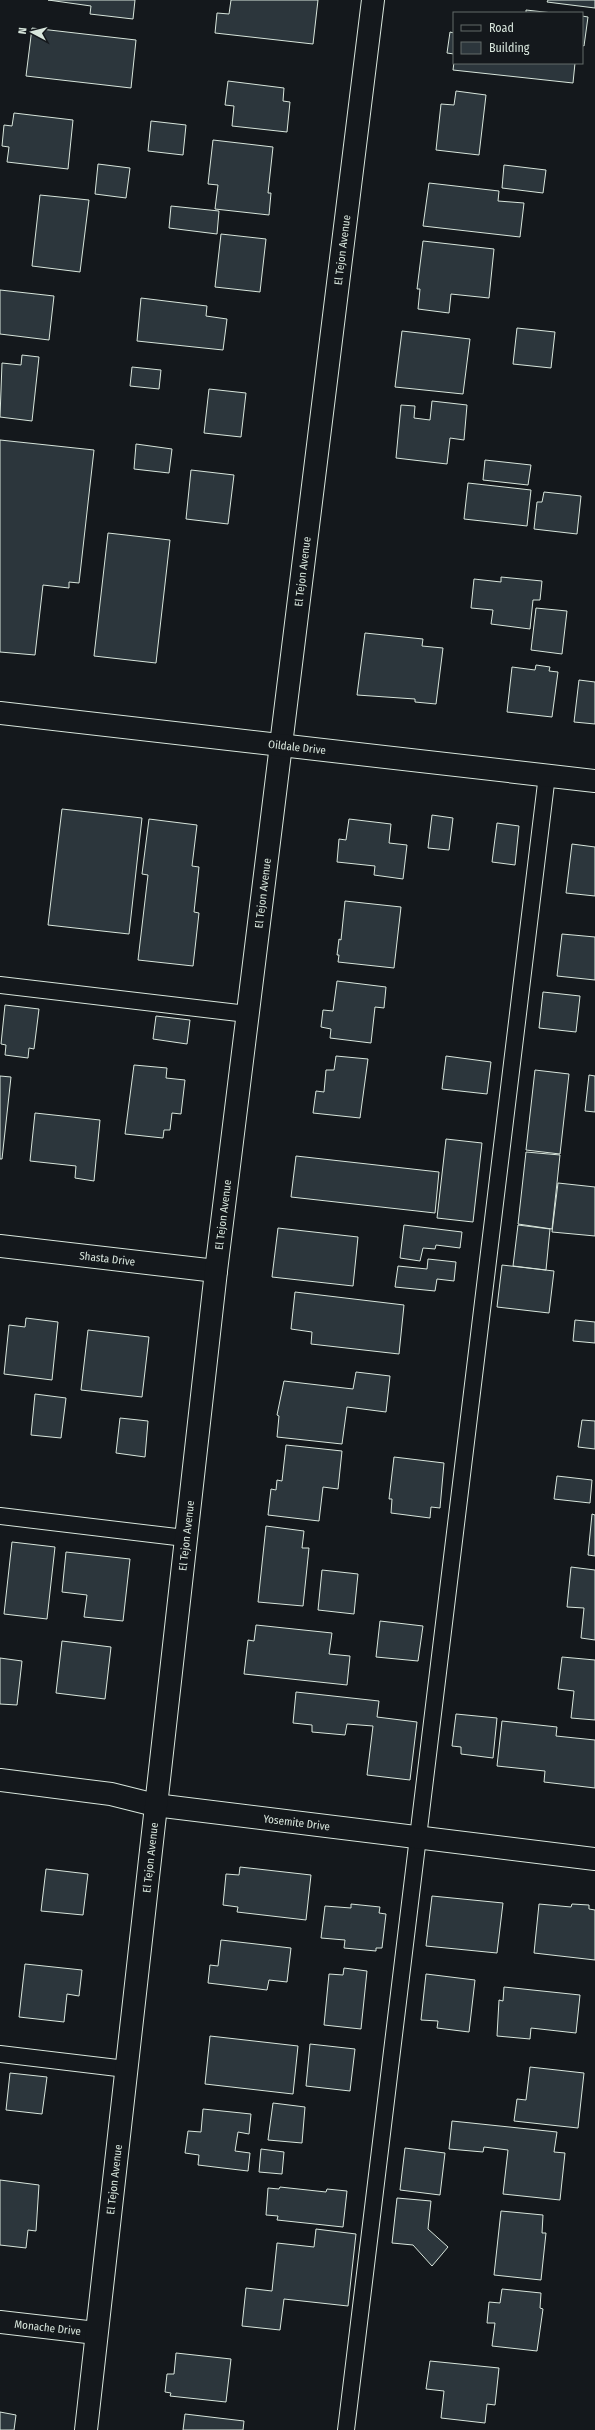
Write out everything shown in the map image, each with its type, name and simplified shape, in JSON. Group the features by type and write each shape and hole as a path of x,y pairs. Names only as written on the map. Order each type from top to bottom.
{"street":[{"name":"El Tejon Avenue","path":"86,2430 216,1271 373,0"},
{"name":"Oildale Drive","path":"0,713 595,781"},
{"name":"Shasta Drive","path":"0,1246 216,1271"},
{"name":"Yosemite Drive","path":"0,1780 111,1794 155,1805 595,1859"},
{"name":"Monache Drive","path":"0,2322 96,2333"}],"lane":[{"path":"346,2430 547,775"},
{"path":"0,985 247,1014"},
{"path":"0,1516 185,1538"},
{"path":"0,2054 126,2069"}],"building":[{"path":"48,0 135,0 133,19 90,14 91,6"},
{"path":"231,0 318,0 313,44 215,33 217,13 229,14"},
{"path":"548,0 595,0 595,8 547,2"},
{"path":"526,10 544,12 526,12"},
{"path":"583,16 588,17 583,46"},
{"path":"32,28 136,40 131,88 26,76"},
{"path":"450,32 453,33 453,54 447,53"},
{"path":"454,64 575,64 573,83 453,70"},
{"path":"228,81 284,88 283,101 290,102 287,132 232,126 234,106 225,105"},
{"path":"456,91 486,95 479,155 436,150 441,104 454,105"},
{"path":"14,113 73,120 68,169 7,162 9,147 2,146 4,125 12,126"},
{"path":"151,121 186,125 183,155 148,151"},
{"path":"213,140 273,147 268,193 271,193 269,215 215,209 218,185 208,184"},
{"path":"98,164 130,168 126,198 95,194"},
{"path":"504,165 546,170 543,193 502,188"},
{"path":"429,183 499,191 498,201 524,203 520,237 423,226"},
{"path":"40,195 89,200 80,272 32,266"},
{"path":"171,206 219,211 217,234 169,228"},
{"path":"221,234 266,239 260,292 215,287"},
{"path":"423,241 494,249 489,298 451,294 449,313 418,309 420,289 417,289"},
{"path":"0,290 54,296 49,340 0,334"},
{"path":"141,298 207,306 206,316 227,319 223,350 137,341"},
{"path":"517,328 555,332 551,368 513,364"},
{"path":"402,331 470,339 463,394 395,387"},
{"path":"22,355 39,357 32,421 0,417 2,363 21,365"},
{"path":"132,367 161,370 159,389 130,386"},
{"path":"209,389 246,393 241,437 204,433"},
{"path":"432,401 467,405 464,440 450,438 447,464 396,458 401,405 415,406 414,418 430,420"},
{"path":"0,440 94,450 79,583 69,582 69,588 43,585 35,655 0,652"},
{"path":"136,444 172,449 169,473 134,469"},
{"path":"485,460 531,465 528,485 483,480"},
{"path":"191,470 234,475 228,524 186,519"},
{"path":"468,483 531,490 527,526 464,519"},
{"path":"544,492 581,496 577,534 534,529 537,502 542,502"},
{"path":"108,533 170,540 156,663 94,656"},
{"path":"501,577 542,581 540,600 533,600 530,629 491,624 493,610 471,608 474,579 501,582"},
{"path":"536,608 567,611 562,654 531,650"},
{"path":"365,633 423,639 422,646 443,648 436,704 415,702 415,699 357,695"},
{"path":"536,665 550,667 549,671 558,672 552,717 507,712 512,667 535,670"},
{"path":"579,680 595,682 595,724 574,722"},
{"path":"62,809 142,818 129,934 48,925"},
{"path":"432,815 453,818 449,850 428,848"},
{"path":"149,819 197,825 192,866 199,867 194,912 199,913 193,966 138,960 148,875 142,874"},
{"path":"349,819 391,824 389,843 407,845 403,879 374,875 375,866 337,862 339,839 346,840"},
{"path":"497,823 519,826 515,865 492,862"},
{"path":"572,844 595,847 595,896 566,893"},
{"path":"345,901 401,907 394,968 338,962 339,955 337,955 339,939 341,940"},
{"path":"562,934 595,937 595,980 557,976"},
{"path":"337,981 386,987 384,1008 375,1007 371,1043 330,1038 331,1029 321,1027 323,1010 333,1011"},
{"path":"543,992 580,996 576,1032 539,1028"},
{"path":"5,1005 39,1009 34,1049 29,1048 28,1058 5,1055 6,1045 1,1044"},
{"path":"156,1016 190,1020 187,1044 153,1039"},
{"path":"336,1056 368,1059 360,1118 313,1113 316,1091 324,1092 326,1070 334,1070"},
{"path":"446,1056 491,1062 487,1094 442,1089"},
{"path":"134,1065 167,1068 166,1078 185,1080 181,1114 172,1113 170,1130 164,1130 163,1138 125,1134"},
{"path":"535,1070 569,1074 560,1154 526,1150"},
{"path":"589,1075 595,1076 595,1112 585,1111"},
{"path":"0,1076 11,1077 2,1159 0,1159"},
{"path":"35,1113 100,1120 94,1181 75,1178 76,1166 30,1161"},
{"path":"446,1139 482,1143 473,1222 437,1218"},
{"path":"526,1152 560,1155 552,1229 518,1224"},
{"path":"296,1156 439,1172 435,1213 291,1197"},
{"path":"558,1183 595,1187 595,1236 552,1232"},
{"path":"404,1225 462,1232 460,1248 436,1245 435,1249 423,1248 420,1261 400,1258"},
{"path":"518,1225 550,1229 546,1270 513,1266"},
{"path":"278,1228 358,1237 353,1286 272,1277"},
{"path":"428,1259 456,1262 454,1281 437,1279 435,1291 395,1287 398,1266 427,1269"},
{"path":"502,1265 554,1271 549,1313 497,1307"},
{"path":"295,1292 404,1305 399,1354 311,1344 312,1332 291,1329"},
{"path":"26,1318 58,1322 52,1380 4,1374 9,1325 25,1327"},
{"path":"575,1320 595,1322 595,1343 573,1341"},
{"path":"88,1330 149,1337 142,1397 81,1390"},
{"path":"356,1372 390,1376 386,1412 347,1407 342,1444 277,1437 279,1416 277,1415 284,1381 353,1389"},
{"path":"35,1394 66,1398 61,1438 31,1435"},
{"path":"120,1418 148,1421 145,1457 116,1453"},
{"path":"582,1420 595,1421 595,1449 578,1447"},
{"path":"286,1445 342,1451 338,1489 323,1487 319,1521 268,1515 271,1489 276,1490 277,1480 282,1481"},
{"path":"394,1457 444,1463 440,1508 431,1507 430,1518 391,1513 392,1499 389,1499"},
{"path":"557,1476 592,1480 590,1503 554,1499"},
{"path":"592,1514 595,1515 595,1556 588,1555"},
{"path":"266,1526 304,1531 302,1548 309,1548 303,1606 258,1602"},
{"path":"12,1542 55,1547 47,1619 4,1614"},
{"path":"66,1552 130,1559 123,1621 84,1617 87,1595 62,1592"},
{"path":"571,1567 595,1570 595,1640 581,1638 584,1608 567,1607"},
{"path":"322,1570 358,1574 354,1614 318,1610"},
{"path":"380,1621 423,1626 418,1661 376,1657"},
{"path":"256,1625 332,1633 329,1654 350,1656 347,1685 244,1674 248,1640 254,1641"},
{"path":"62,1641 111,1647 105,1699 56,1693"},
{"path":"562,1657 595,1660 595,1720 571,1718 574,1691 558,1689"},
{"path":"0,1658 22,1661 17,1705 0,1704"},
{"path":"296,1692 379,1701 377,1717 417,1722 410,1780 367,1775 373,1726 347,1724 345,1735 312,1732 312,1725 293,1723"},
{"path":"456,1714 497,1718 493,1758 461,1754 461,1747 452,1746"},
{"path":"502,1721 557,1727 556,1736 595,1740 595,1788 544,1782 545,1771 497,1766"},
{"path":"240,1867 311,1875 306,1920 237,1912 238,1907 223,1905 226,1874 239,1875"},
{"path":"46,1869 88,1874 83,1915 41,1911"},
{"path":"432,1896 503,1903 497,1953 426,1946"},
{"path":"351,1904 380,1907 379,1913 386,1914 382,1948 376,1948 376,1951 344,1948 345,1940 321,1938 325,1906 351,1908"},
{"path":"539,1904 571,1907 572,1904 589,1905 589,1909 595,1910 595,1960 534,1953"},
{"path":"221,1940 291,1948 287,1982 269,1980 267,1990 208,1983 210,1965 218,1966"},
{"path":"25,1964 82,1970 79,1996 67,1994 64,2022 19,2017"},
{"path":"344,1968 367,1971 361,2029 324,2025 329,1974 343,1975"},
{"path":"426,1974 475,1980 469,2032 437,2028 438,2021 421,2020"},
{"path":"504,1987 580,1995 576,2033 531,2028 530,2039 497,2036 499,2000 503,2001"},
{"path":"210,2036 298,2046 293,2094 205,2084"},
{"path":"310,2044 355,2049 350,2091 306,2086"},
{"path":"530,2067 584,2073 578,2128 514,2121 517,2099 526,2100"},
{"path":"10,2073 47,2077 42,2114 6,2110"},
{"path":"273,2103 305,2107 302,2143 268,2140"},
{"path":"203,2109 251,2114 249,2134 238,2132 235,2151 250,2153 248,2171 198,2165 199,2155 185,2153 188,2131 201,2132"},
{"path":"452,2121 557,2132 554,2152 565,2153 560,2200 503,2194 508,2150 484,2147 483,2152 449,2149"},
{"path":"405,2148 445,2153 440,2195 400,2190"},
{"path":"261,2149 284,2152 282,2174 259,2172"},
{"path":"0,2180 39,2185 36,2231 28,2230 26,2248 0,2245"},
{"path":"280,2187 326,2192 327,2189 347,2191 343,2227 277,2220 278,2216 266,2215 268,2188 279,2189"},
{"path":"397,2198 431,2201 428,2229 448,2247 432,2266 413,2245 392,2243"},
{"path":"501,2211 543,2215 542,2233 546,2233 541,2280 494,2275"},
{"path":"316,2229 356,2234 348,2306 284,2299 280,2330 242,2326 246,2288 272,2291 277,2243 314,2247"},
{"path":"502,2289 541,2293 540,2308 543,2309 537,2351 492,2346 495,2323 487,2323 489,2302 500,2303"},
{"path":"176,2353 231,2359 226,2402 170,2396 171,2393 165,2392 167,2374 174,2374"},
{"path":"430,2361 499,2368 495,2405 487,2404 485,2423 441,2418 444,2391 426,2389"},
{"path":"0,2412 16,2415 14,2430 0,2430"},
{"path":"185,2414 244,2421 243,2430 183,2430"}]}
